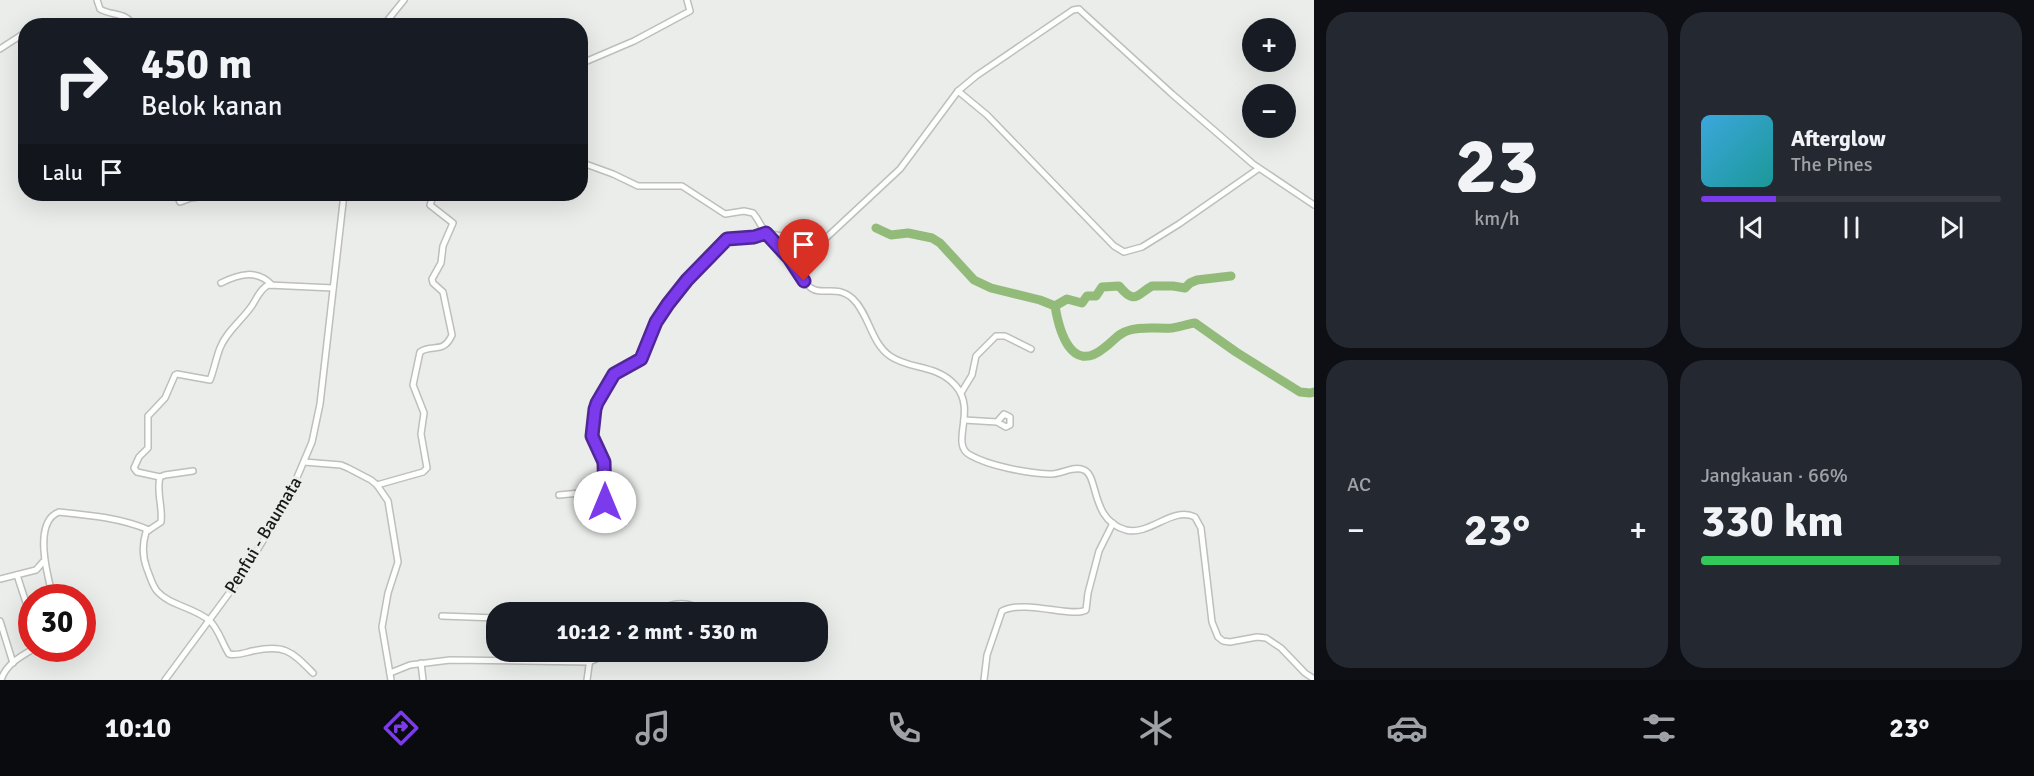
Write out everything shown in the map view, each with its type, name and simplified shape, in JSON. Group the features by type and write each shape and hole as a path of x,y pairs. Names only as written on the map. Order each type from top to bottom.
{"street":[{"path":"97,0 100,9 112,15 129,18"},
{"path":"390,18 404,0"},
{"path":"588,61 625,45 690,11 687,0"},
{"path":"605,502 603,457 592,434 595,409 611,377 641,359 661,313 687,280 729,238 754,237 766,233 812,242 826,238 900,169 958,91 1067,13 1079,9 1258,169 1314,205"},
{"path":"0,49 18,37"},
{"path":"958,91 987,115 1113,246 1124,252 1136,250 1161,236 1258,169"},
{"path":"588,165 634,185 682,186 725,214 750,212 811,288 841,291 855,301 887,354 899,360 940,372 951,381 961,393 965,404 961,443 966,453 972,457 994,464 1049,474 1077,469 1087,471 1099,506 1113,523 1125,529 1133,531 1181,514 1195,518 1202,532 1212,622 1218,637 1230,642 1257,637 1269,640 1288,654 1305,673 1314,679"},
{"name":"Penfui - Baumata","path":"165,680 241,577 278,516 304,462 316,428 320,404 343,201"},
{"path":"377,485 425,471 427,468 421,434 424,413 413,389 413,379 417,373 420,352 425,348 441,347 449,341 452,335 443,292 433,283 432,279 441,263 443,246 453,223 431,207 431,201"},
{"path":"221,283 232,278 255,275 262,276 272,285"},
{"path":"193,471 160,477 137,472 134,468 148,448 147,420 149,415 165,398 177,374 210,380 224,339 253,305 263,288 272,285 333,288"},
{"path":"961,393 972,375 976,356 996,336 1005,336 1031,349"},
{"path":"964,420 997,422"},
{"path":"304,462 341,465 371,480 377,485 389,506 398,554 398,567 388,593 382,627 390,677 410,665 421,663 450,660 486,661"},
{"path":"160,477 158,490 162,501 161,522 149,530 145,536 143,550 144,560 156,590 167,599 199,613 209,621 217,630 229,654 273,647 284,649 295,655 313,674"},
{"path":"559,495 576,494 605,479"},
{"path":"50,584 44,562 47,525 55,514 60,512 100,517 138,525 149,530"},
{"path":"984,680 987,655 1002,611 1008,608 1031,607 1075,612 1086,610 1099,551 1113,523"},
{"path":"0,579 36,570 44,562"},
{"path":"17,575 20,584"},
{"path":"442,616 486,618"},
{"path":"0,621 13,663"},
{"path":"1,680 4,670 18,660"},
{"path":"587,680 589,662"},
{"path":"421,663 423,680"}],"waterway":[{"path":"876,228 891,235 908,233 932,238 940,243 974,280 991,288 1055,306 1060,326 1069,346 1075,353 1083,356 1093,355 1126,331 1172,328 1195,323 1300,392 1314,392"},
{"path":"1055,306 1067,299 1082,303 1087,296 1096,296 1102,287 1119,286 1132,297 1152,286 1185,288 1197,280 1231,276"}],"route":[{"path":"605,502 604,462 592,434 596,406 613,375 641,359 661,313 687,280 727,239 754,237 766,233 784,251 804,281"}]}
